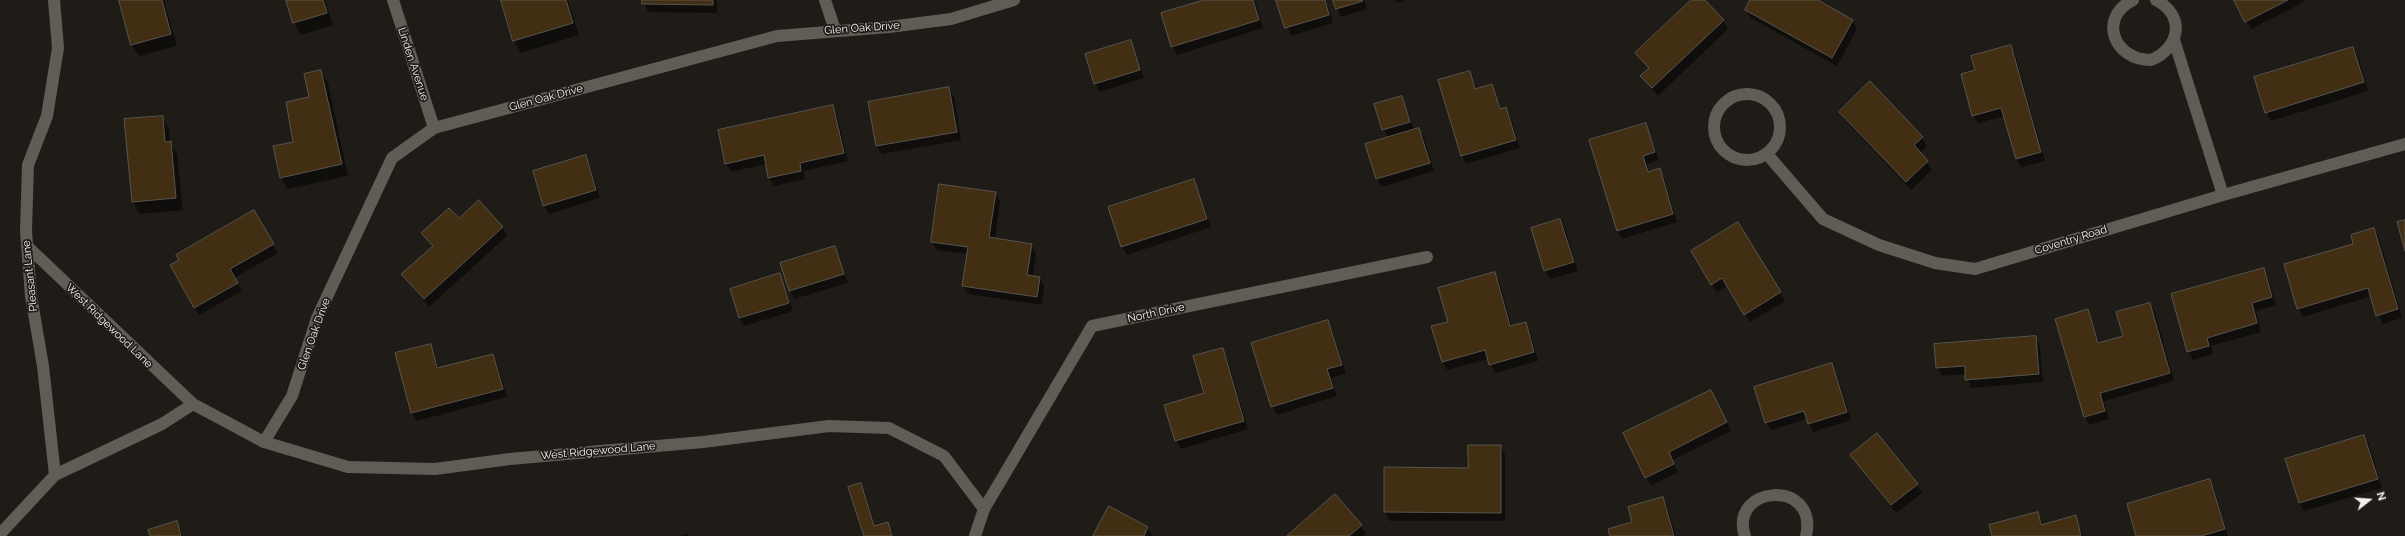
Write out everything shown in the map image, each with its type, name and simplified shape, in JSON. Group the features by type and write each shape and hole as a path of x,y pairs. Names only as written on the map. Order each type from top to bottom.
{"street":[{"name":"Pleasant Lane","path":"54,0 58,48 47,116 28,165 27,246 31,296 43,366 55,475"},
{"name":"Linden Avenue","path":"393,0 434,128"},
{"path":"825,0 835,30"},
{"name":"Glen Oak Drive","path":"264,442 292,396 317,318 392,158 434,128 777,36 835,30 889,27 952,19 1014,0"},
{"path":"2133,0 2119,10 2115,20 2115,41 2121,50 2130,57 2140,60 2150,60 2169,49 2174,40 2176,30 2172,16 2163,4 2156,0"},
{"path":"2174,40 2223,195"},
{"path":"1742,95 1753,95 1763,98 1775,110 1780,125 1779,136 1775,146 1767,154 1758,159 1736,159 1720,145 1715,136 1714,125 1717,114 1723,105 1731,98 1742,95"},
{"name":"Coventry Road","path":"1767,154 1823,219 1879,245 1935,263 1975,269 2223,195 2405,144"},
{"name":"West Ridgewood Lane","path":"27,246 193,404 264,442 348,467 435,469 510,459 703,442 829,426 888,428 944,456 984,509"},
{"name":"North Drive","path":"975,536 984,509 1092,326 1427,257"},
{"path":"0,534 55,475 162,424 193,404"},
{"path":"1745,536 1744,524 1751,505 1760,498 1770,494 1781,494 1791,498 1802,509 1808,524 1806,536"}],"building":[{"path":"119,0 162,0 171,34 131,45"},
{"path":"286,0 323,0 327,13 293,23"},
{"path":"501,0 566,0 573,23 513,41"},
{"path":"642,0 713,0 713,5 642,4"},
{"path":"1204,0 1253,0 1259,20 1171,47 1161,13"},
{"path":"1276,0 1325,0 1329,15 1285,28"},
{"path":"1333,0 1362,0 1363,1 1336,9"},
{"path":"1691,0 1705,0 1724,20 1652,88 1640,76 1649,68 1635,53"},
{"path":"1750,0 1818,0 1853,20 1832,58 1745,10"},
{"path":"2234,0 2288,0 2245,22"},
{"path":"1131,40 1140,70 1094,84 1085,54"},
{"path":"2011,45 2041,152 2016,159 2001,108 1972,116 1961,74 1975,70 1971,56"},
{"path":"2353,47 2364,82 2265,113 2254,77"},
{"path":"321,70 342,164 280,178 273,146 293,142 286,102 309,97 304,74"},
{"path":"1470,71 1475,89 1492,84 1500,109 1506,107 1516,140 1461,156 1438,80"},
{"path":"1870,81 1923,137 1914,145 1928,161 1906,182 1839,112"},
{"path":"949,87 957,132 876,146 868,102"},
{"path":"1402,96 1410,122 1382,130 1374,104"},
{"path":"833,105 844,153 800,163 801,171 768,178 764,155 725,164 718,130"},
{"path":"163,116 165,142 171,141 176,198 132,202 124,119"},
{"path":"1646,123 1655,152 1643,156 1648,172 1660,168 1673,214 1617,231 1589,140"},
{"path":"1419,128 1430,163 1376,179 1365,144"},
{"path":"586,155 596,190 543,206 533,171"},
{"path":"1194,179 1207,219 1121,247 1108,207"},
{"path":"939,184 996,192 989,237 1032,244 1027,275 1040,277 1037,297 962,286 968,247 931,242"},
{"path":"479,200 503,227 424,299 401,274 433,246 421,233 449,208 459,218"},
{"path":"254,210 274,244 230,269 238,283 194,308 170,265 179,260 176,255"},
{"path":"1560,219 1574,262 1544,271 1531,228"},
{"path":"2405,220 2405,251 2397,222"},
{"path":"1738,222 1781,292 1744,315 1722,278 1711,285 1691,251"},
{"path":"2374,228 2398,309 2376,316 2368,288 2297,309 2284,264 2353,244 2351,235"},
{"path":"835,246 844,274 789,291 780,263"},
{"path":"2264,268 2272,297 2252,303 2257,323 2207,338 2209,346 2187,352 2171,294"},
{"path":"1495,272 1510,326 1526,322 1534,352 1489,365 1485,350 1442,362 1431,326 1448,322 1438,288"},
{"path":"780,273 789,303 739,318 730,289"},
{"path":"2150,303 2170,373 2100,393 2105,411 2084,417 2055,319 2088,309 2098,343 2123,336 2116,312"},
{"path":"1328,320 1342,365 1327,369 1333,388 1271,407 1251,343"},
{"path":"2036,336 2039,374 1965,380 1965,366 1936,368 1934,344"},
{"path":"431,344 437,368 493,354 503,389 411,413 395,353"},
{"path":"1223,348 1244,421 1175,441 1164,405 1204,393 1193,356"},
{"path":"1832,363 1847,412 1808,424 1804,411 1765,423 1754,387"},
{"path":"1711,390 1727,422 1669,452 1674,464 1645,478 1623,433"},
{"path":"1877,433 1918,484 1891,505 1850,455"},
{"path":"2364,435 2378,479 2299,503 2285,459"},
{"path":"1468,445 1501,445 1501,513 1384,512 1384,467 1468,468"},
{"path":"2210,479 2225,529 2201,536 2136,536 2127,504"},
{"path":"861,483 874,526 888,522 892,536 864,536 848,487"},
{"path":"1335,494 1362,525 1349,536 1287,536"},
{"path":"1663,497 1674,536 1610,536 1608,529 1632,522 1628,507"},
{"path":"1109,506 1148,527 1144,536 1093,536"},
{"path":"2038,512 2041,525 2076,515 2081,536 1992,536 1989,525"},
{"path":"177,521 181,536 150,536 148,530"}]}
